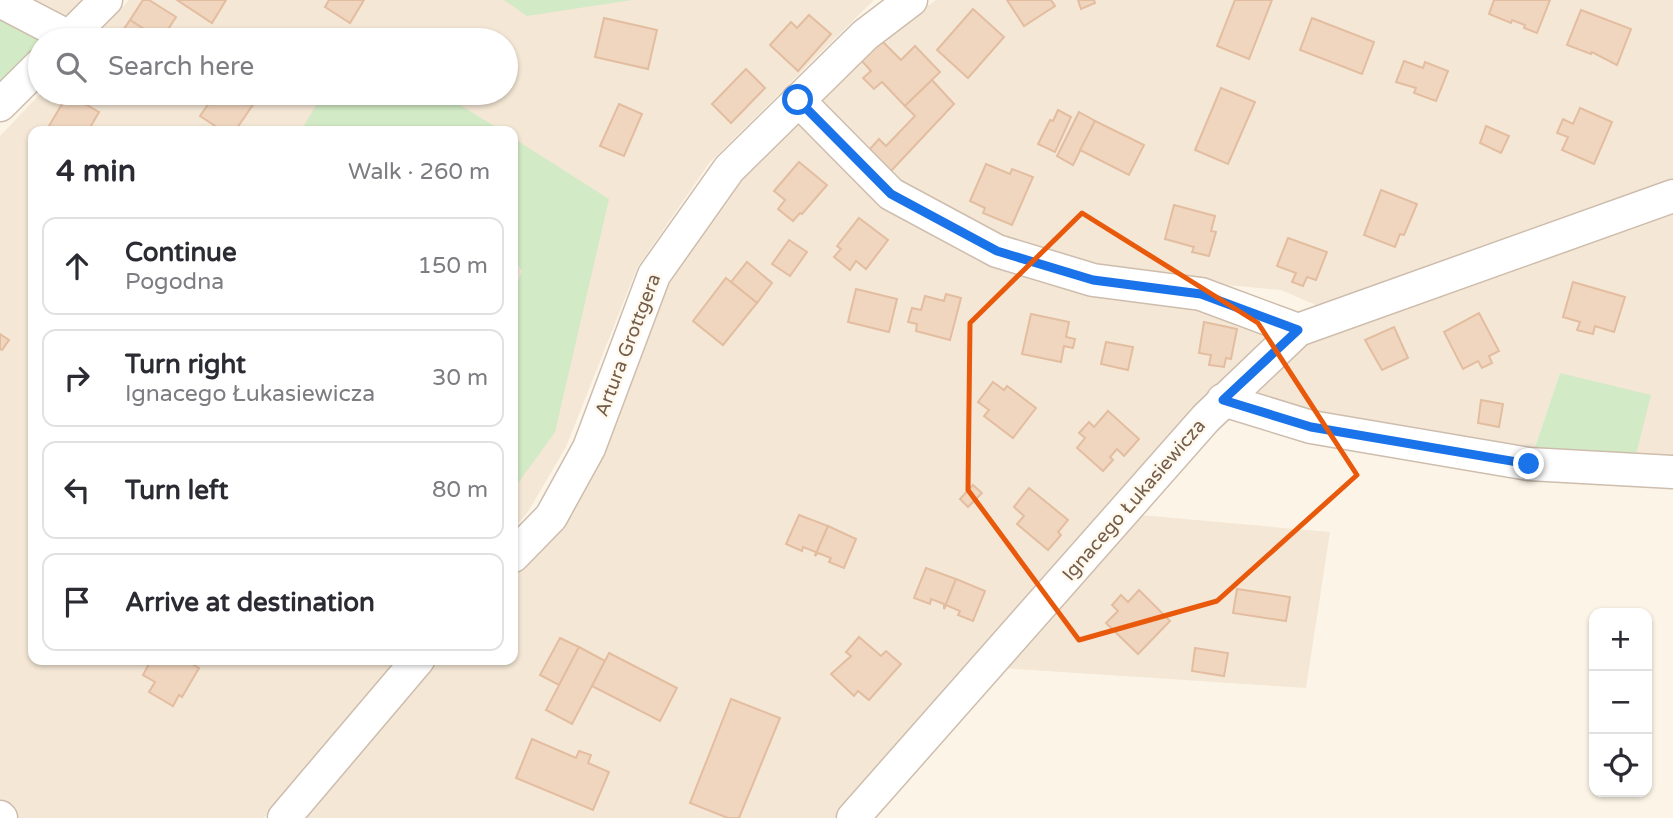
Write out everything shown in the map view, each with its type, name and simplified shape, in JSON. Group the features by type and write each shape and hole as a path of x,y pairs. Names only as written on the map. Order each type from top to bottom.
{"street":[{"path":"78,28 106,0"},
{"name":"Artura Grottgera","path":"518,551 551,517 589,448 654,275 729,169 865,34 911,0"},
{"path":"0,1 48,28"},
{"path":"0,105 28,77"},
{"path":"798,100 891,194 997,251 1093,280 1201,294 1298,330"},
{"name":"Ignacego Łukasiewicza","path":"853,818 1223,400 1298,330 1673,196"},
{"path":"1223,400 1311,427 1529,464 1673,472"},
{"path":"284,818 414,665"}],"highlighted area":[{"path":"1082,213 1258,323 1357,475 1217,601 1079,640 968,490 970,323"}],"shaded area":[{"path":"26,0 84,0 65,21"},
{"path":"129,0 874,0 710,162 637,268 566,447 528,512 518,523 518,126 28,126 28,665 394,665 264,818 0,818 0,136 30,105 518,105 518,28 102,28"},
{"path":"936,0 1673,0 1673,183 1327,310 1281,290 1099,273 991,239 897,183 822,117 823,91 878,40"},
{"path":"798,100 890,194 997,251 1298,330 1673,196 1673,472 1632,469 1560,373 1529,464 1225,401 1140,515 1330,532 1306,688 986,667 853,818 284,818 414,665 518,665 518,551 551,517 654,275"}],"green space":[{"path":"504,0 632,0 527,16"},
{"path":"0,10 28,29 28,57 0,86"},
{"path":"316,105 460,105 494,126 304,126"},
{"path":"518,141 609,199 555,432 518,483 518,282 522,271 518,265"},
{"path":"1560,373 1651,395 1635,458 1535,447"}],"building":[{"path":"143,0 149,0 176,17 169,28 142,28 130,20"},
{"path":"177,0 226,0 212,23"},
{"path":"329,0 364,0 350,23 325,7"},
{"path":"1007,0 1051,0 1055,6 1024,26"},
{"path":"1078,0 1094,0 1095,3 1081,9"},
{"path":"1235,0 1272,0 1249,59 1217,46"},
{"path":"1494,0 1550,0 1537,33 1524,28 1525,25 1512,20 1511,23 1489,14"},
{"path":"973,9 1004,37 968,78 937,50"},
{"path":"1581,10 1631,29 1617,65 1592,52 1591,54 1567,45"},
{"path":"809,15 831,34 798,71 770,45 791,22 797,28"},
{"path":"604,18 657,30 648,69 595,57"},
{"path":"1312,18 1374,42 1362,74 1300,50"},
{"path":"130,20 142,28 124,28"},
{"path":"882,41 901,60 915,46 940,72 905,106 882,82 874,89 863,78 871,71 861,60"},
{"path":"1404,61 1423,68 1425,62 1448,71 1436,101 1414,93 1416,88 1396,82"},
{"path":"746,69 765,88 731,123 712,104"},
{"path":"932,80 954,104 890,172 869,150 879,139 886,146 915,116 905,106"},
{"path":"1221,88 1255,102 1228,164 1195,150"},
{"path":"619,104 642,114 624,156 600,146"},
{"path":"61,105 87,105 99,112 91,126 49,126"},
{"path":"208,105 253,105 238,126 215,126 200,116"},
{"path":"1580,108 1612,122 1594,164 1562,150 1568,137 1557,133 1563,119 1573,124"},
{"path":"1058,110 1071,117 1055,152 1038,144"},
{"path":"1079,112 1095,121 1073,165 1057,156"},
{"path":"1095,121 1144,145 1129,175 1080,150"},
{"path":"1486,126 1509,136 1501,153 1480,143"},
{"path":"799,162 827,185 793,221 778,209 785,200 774,191"},
{"path":"986,164 1010,174 1012,169 1033,177 1012,225 983,213 985,208 970,201"},
{"path":"1381,190 1417,204 1404,235 1400,234 1395,247 1364,235"},
{"path":"1174,205 1215,216 1211,231 1216,232 1209,256 1192,252 1194,247 1165,239"},
{"path":"859,218 888,240 866,269 856,261 850,270 834,257 841,249 837,246"},
{"path":"1288,238 1327,252 1316,280 1307,277 1303,286 1292,282 1296,273 1277,266"},
{"path":"789,240 807,252 790,276 772,264"},
{"path":"747,262 772,283 757,303 731,282"},
{"path":"726,278 757,303 723,345 693,321"},
{"path":"1573,282 1625,297 1614,332 1595,326 1593,334 1577,330 1580,322 1563,317"},
{"path":"856,289 897,299 889,332 848,322"},
{"path":"946,294 961,298 950,340 916,331 917,324 908,322 912,308 921,310 925,296 944,301"},
{"path":"1479,313 1499,351 1489,356 1492,363 1482,368 1478,361 1463,369 1444,332"},
{"path":"1031,314 1069,322 1066,337 1075,339 1073,348 1064,346 1061,362 1022,354"},
{"path":"1204,322 1237,329 1231,359 1226,358 1224,367 1209,365 1211,355 1199,353"},
{"path":"1394,327 1408,358 1382,370 1365,340"},
{"path":"0,334 9,340 2,350 0,349"},
{"path":"1106,342 1133,347 1128,370 1101,364"},
{"path":"993,382 1004,390 1007,386 1036,408 1013,438 984,416 989,410 978,402"},
{"path":"1481,400 1503,404 1499,427 1478,423"},
{"path":"1108,411 1139,439 1124,456 1117,449 1110,457 1113,460 1103,471 1077,448 1085,438 1079,433 1089,422 1094,427"},
{"path":"973,485 982,493 968,507 960,499"},
{"path":"1029,488 1068,520 1058,532 1061,535 1048,550 1017,524 1024,516 1014,507"},
{"path":"799,515 828,526 815,556 816,552 803,547 802,551 786,544"},
{"path":"828,526 856,539 844,568 829,562 831,558 818,553 815,556"},
{"path":"926,568 956,579 944,609 944,604 931,599 930,604 914,598"},
{"path":"956,579 985,591 973,621 958,615 960,611 946,605 944,609"},
{"path":"1237,589 1290,597 1286,621 1233,613"},
{"path":"1139,590 1170,621 1138,654 1106,623 1118,611 1112,605 1121,595 1128,602"},
{"path":"859,637 881,656 886,651 901,664 869,700 858,691 854,696 831,674 851,656 846,652"},
{"path":"560,638 579,647 559,685 540,675"},
{"path":"579,647 605,661 572,724 546,710"},
{"path":"1195,648 1228,653 1224,676 1192,671"},
{"path":"609,653 677,688 660,721 592,686"},
{"path":"148,665 194,665 199,668 182,697 179,695 173,706 149,692 155,682 143,675"},
{"path":"731,699 780,718 739,818 728,818 690,803"},
{"path":"532,739 576,758 579,751 591,755 588,763 609,772 593,810 516,778"}],"route":[{"path":"798,100 891,194 997,251 1093,280 1201,294 1298,330 1223,400 1311,427 1529,464"}]}
